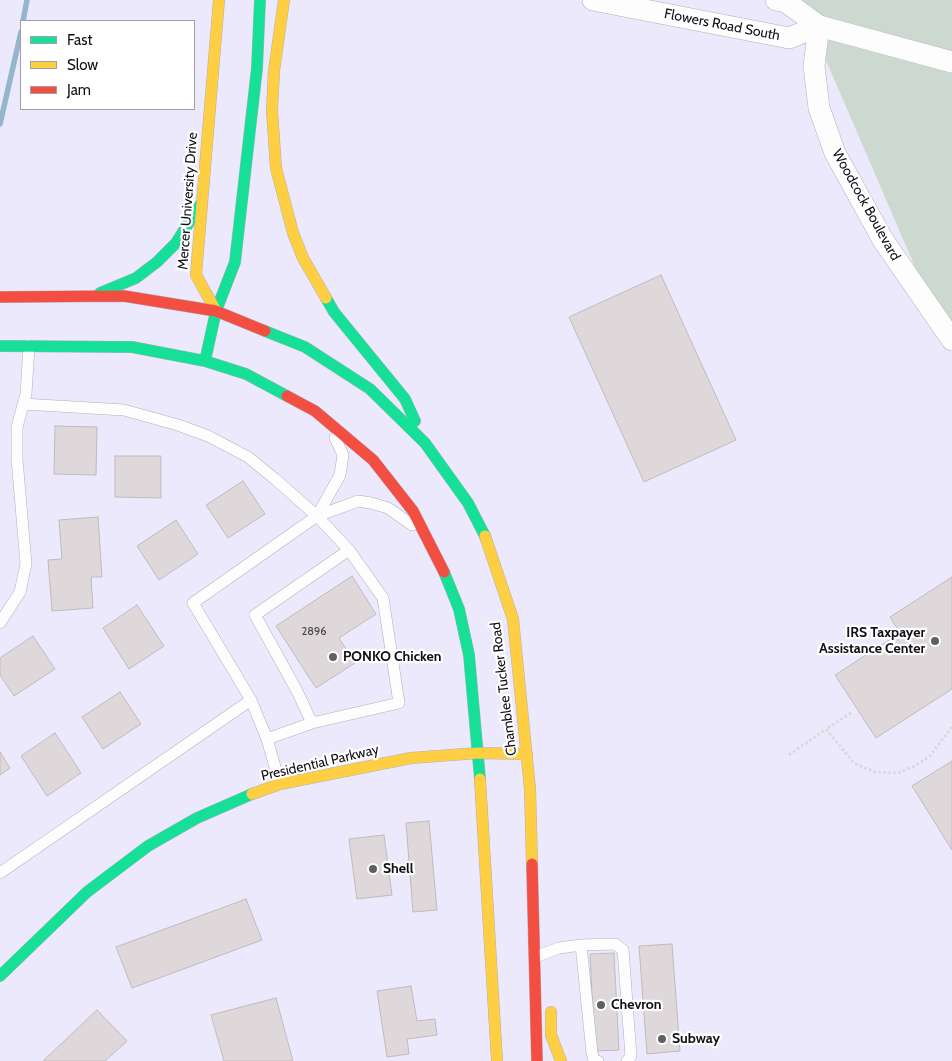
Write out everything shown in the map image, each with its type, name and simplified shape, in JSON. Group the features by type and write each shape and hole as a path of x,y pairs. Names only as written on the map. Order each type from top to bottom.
{"main road":[{"name":"Mercer University Drive","path":"216,311 196,275 219,0"},
{"path":"205,361 216,311 235,262 256,78 260,0"},
{"path":"284,0 274,71 272,111 276,168 293,233 303,258 334,312 405,399 425,443"},
{"path":"90,296 136,278 157,262 176,243 202,202"},
{"name":"Chamblee Tucker Road","path":"0,297 124,296 216,311 305,347 370,389 425,443 468,503 491,553 512,619 527,754 537,1061"},
{"path":"0,346 132,347 205,361 246,374 315,411 373,460 413,511 440,562 459,609 469,655 478,753 496,1061"},
{"name":"Presidential Parkway","path":"0,976 87,892 148,846 197,818 243,797 280,784 411,758 478,753 527,754"},
{"path":"535,957 547,978"},
{"path":"551,1005 551,1035 561,1061"}],"street":[{"name":"Flowers Road South","path":"593,0 789,38 819,26"},
{"path":"776,0 786,2 819,26 952,62"},
{"name":"Woodcock Boulevard","path":"819,26 814,66 819,108 835,153 883,240 952,340"}],"lane":[{"path":"0,623 20,592 26,564 17,459 17,427 26,394 29,346"},
{"path":"24,404 124,410 178,424 208,436 248,457 317,516 349,550 383,598 399,703 312,723 267,739"},
{"path":"315,411 334,438 343,456 340,474 317,516"},
{"path":"280,784 267,739 250,700 193,603 317,516 358,501 388,508 425,534"},
{"path":"312,723 297,691 255,615 349,550"},
{"path":"0,873 250,700"},
{"path":"535,957 559,948 581,945 615,944 623,950 631,1056 627,1061"},
{"path":"581,945 592,1053 594,1060 598,1061"}],"path":[{"path":"789,755 851,713"},
{"path":"826,729 854,763 874,772 896,773 929,757 952,728"}],"shaded area":[{"path":"0,0 800,0 943,332 952,344 952,1061 0,1061"},
{"path":"800,0 952,0 952,344 943,332"}],"building":[{"path":"661,275 736,440 644,482 569,317"},
{"path":"55,426 97,427 96,475 54,474"},
{"path":"115,456 161,456 161,498 115,497"},
{"path":"243,481 265,514 228,538 206,505"},
{"path":"98,517 102,577 91,577 93,608 52,611 48,560 62,559 59,520"},
{"path":"176,520 198,554 159,580 137,546"},
{"path":"352,576 376,614 339,638 355,663 316,688 276,626"},
{"path":"952,577 952,689 876,738 835,675 900,633 890,617"},
{"path":"137,605 164,646 129,669 103,628"},
{"path":"33,636 55,669 14,696 0,675 0,658"},
{"path":"120,692 141,724 103,749 82,717"},
{"path":"55,733 81,773 47,796 21,756"},
{"path":"0,752 10,768 0,775"},
{"path":"952,761 952,850 912,786"},
{"path":"429,821 437,910 413,912 406,823"},
{"path":"384,835 392,895 357,899 349,839"},
{"path":"246,899 262,940 132,988 116,947"},
{"path":"672,944 680,1051 647,1054 639,946"},
{"path":"614,953 619,1050 595,1051 590,954"},
{"path":"411,986 417,1021 435,1019 437,1035 407,1039 409,1054 387,1057 377,991"},
{"path":"276,998 293,1061 224,1061 211,1015"},
{"path":"97,1010 127,1041 105,1061 43,1061"}],"waterway":[{"path":"23,20 27,0"},
{"path":"0,124 20,36"}],"traffic: fast":[{"path":"205,361 216,311 235,262 257,68 260,0"},
{"path":"100,293 136,278 157,262 176,243 200,205"},
{"path":"326,298 334,312 405,399 415,421"},
{"path":"265,331 305,347 370,389 425,443 468,503 485,536"},
{"path":"0,346 132,347 205,361 246,374 287,396"},
{"path":"444,572 459,609 469,655 480,779"},
{"path":"0,976 87,892 148,846 197,818 252,794"}],"traffic: slow":[{"path":"216,311 196,275 219,0"},
{"path":"284,0 274,71 272,111 276,168 293,233 303,258 326,298"},
{"path":"485,536 513,619 530,789 532,864"},
{"path":"252,794 280,784 411,758 478,753 527,754"},
{"path":"480,779 497,1061"},
{"path":"551,1012 551,1035 561,1061"}],"traffic: jam":[{"path":"0,297 124,296 216,311 265,331"},
{"path":"287,396 315,411 373,460 413,511 444,572"},
{"path":"532,864 537,1061"}],"place":[{"name":"IRS Taxpayer Assistance Center","path":"935,641"},
{"name":"PONKO Chicken","path":"333,657"},
{"name":"Shell","path":"373,869"},
{"name":"Chevron","path":"601,1005"},
{"name":"Subway","path":"662,1039"}]}
